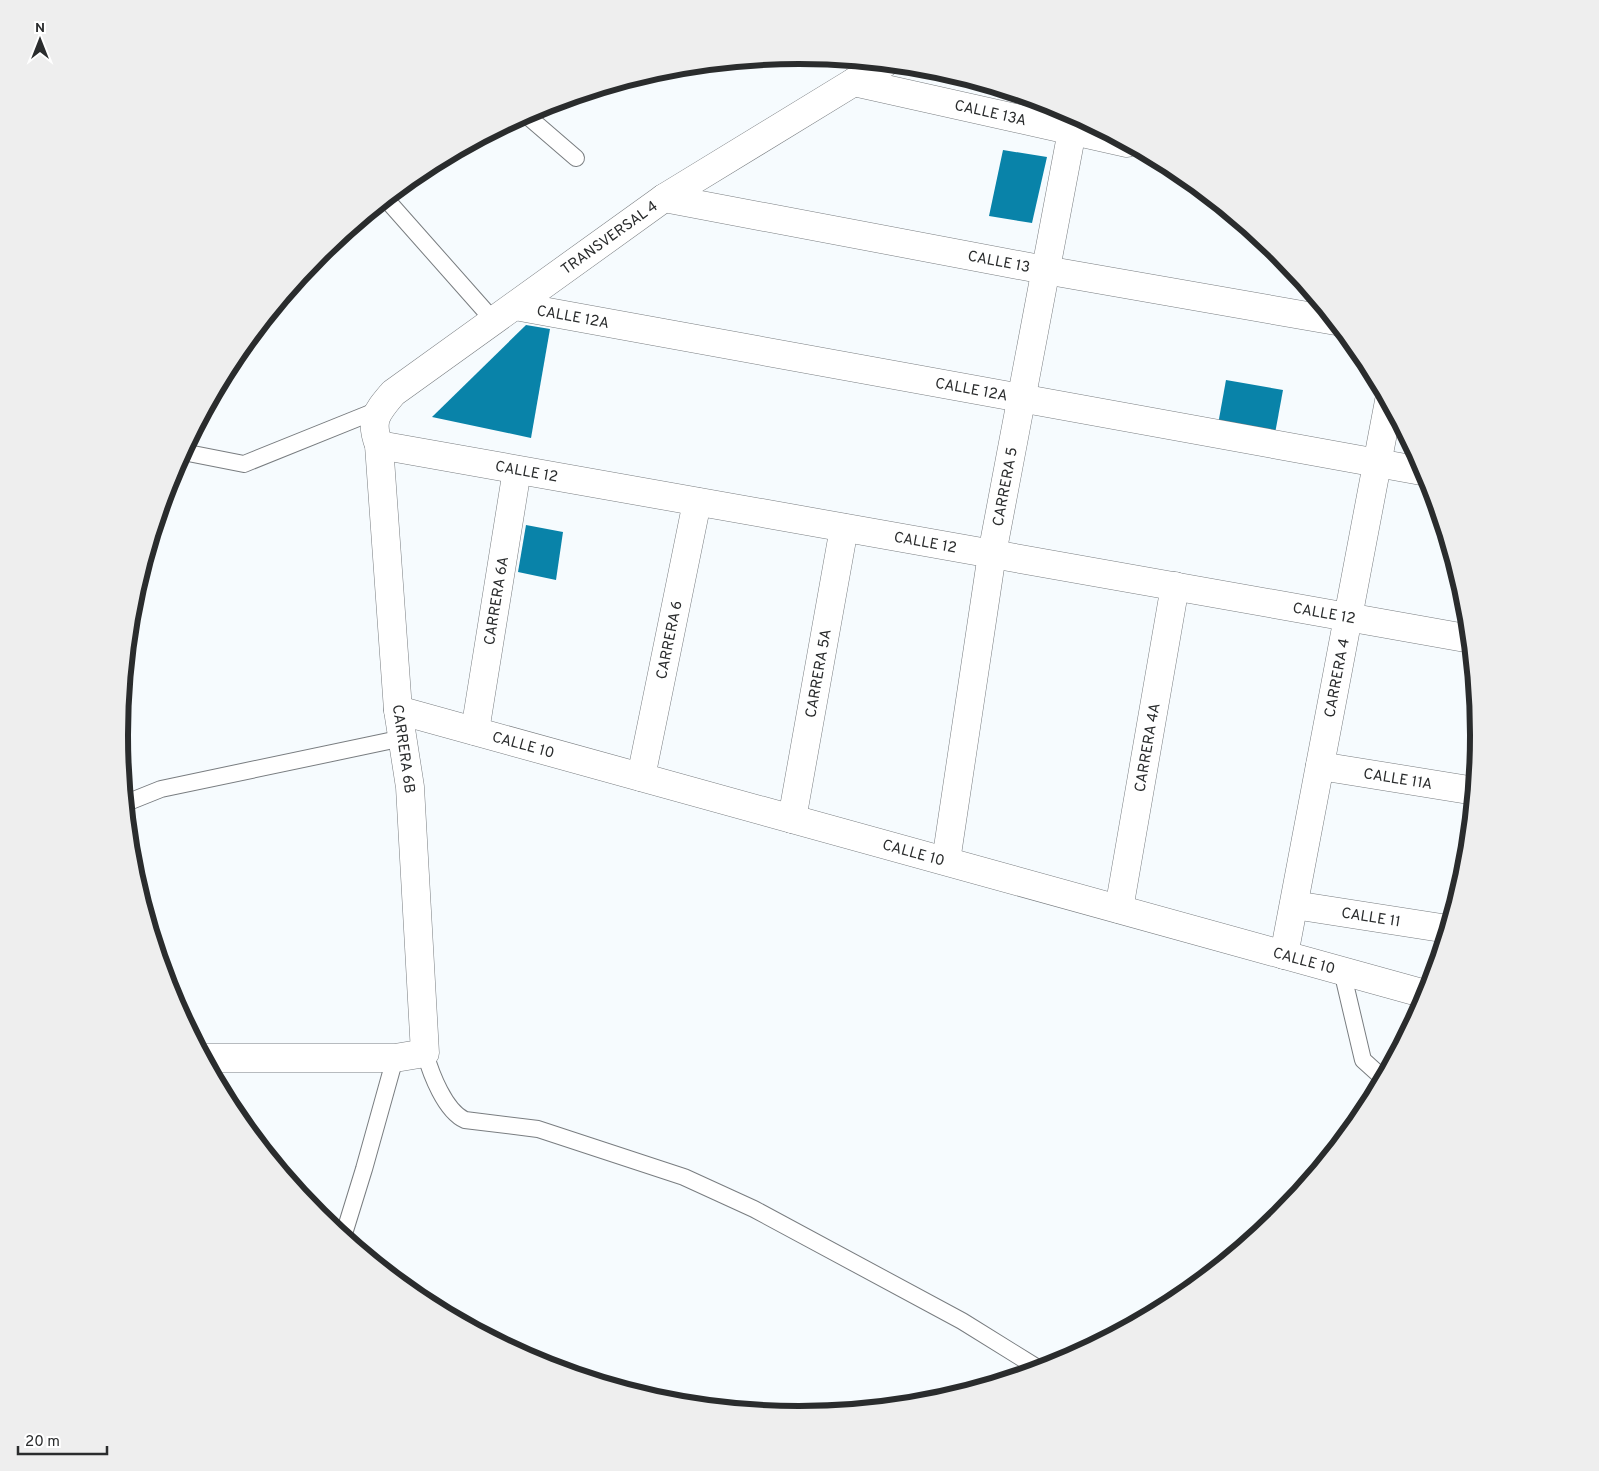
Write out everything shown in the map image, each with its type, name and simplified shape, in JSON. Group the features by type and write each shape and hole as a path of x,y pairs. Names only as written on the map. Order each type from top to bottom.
{"street":[{"name":"TRANSVERSAL 4","path":"378,410 393,393 664,198 854,71 868,67"},
{"name":"CALLE 13A","path":"854,71 1074,123"},
{"name":"CARRERA 5","path":"946,861 992,554 1020,398 1074,123"},
{"name":"CALLE 13","path":"664,198 1045,270 1327,320"},
{"name":"CALLE 12A","path":"504,314 1020,398 1417,470"},
{"path":"378,410 374,432 379,445"},
{"name":"CARRERA 4","path":"1284,955 1386,410"},
{"name":"CALLE 12","path":"379,445 1464,638"},
{"name":"CARRERA 6B","path":"379,445 398,710 410,787 425,1053"},
{"name":"CARRERA 6A","path":"474,731 517,470"},
{"name":"CARRERA 6","path":"641,777 697,502"},
{"name":"CARRERA 5A","path":"792,819 844,528"},
{"name":"CARRERA 4A","path":"1120,909 1175,586"},
{"name":"CALLE 10","path":"398,710 1420,993"},
{"name":"CALLE 11A","path":"1320,766 1469,790"},
{"name":"CALLE 11","path":"1294,905 1442,929"},
{"path":"211,1058 395,1058 425,1053"}],"lane":[{"path":"532,120 576,158"},
{"path":"391,203 504,314"},
{"path":"190,453 244,464 378,410"},
{"path":"131,801 161,789 403,738"},
{"path":"1342,971 1363,1060 1379,1074"},
{"path":"425,1053 430,1072 455,1116 465,1120 538,1129 684,1177 754,1209 849,1260 962,1321 1033,1365"},
{"path":"345,1230 395,1058"}],"building":[{"path":"1003,150 1047,157 1032,223 989,216"},
{"path":"526,325 550,329 531,438 432,417"},
{"path":"1226,380 1283,390 1274,439 1217,430"},
{"path":"526,525 563,532 556,580 518,572"}]}
